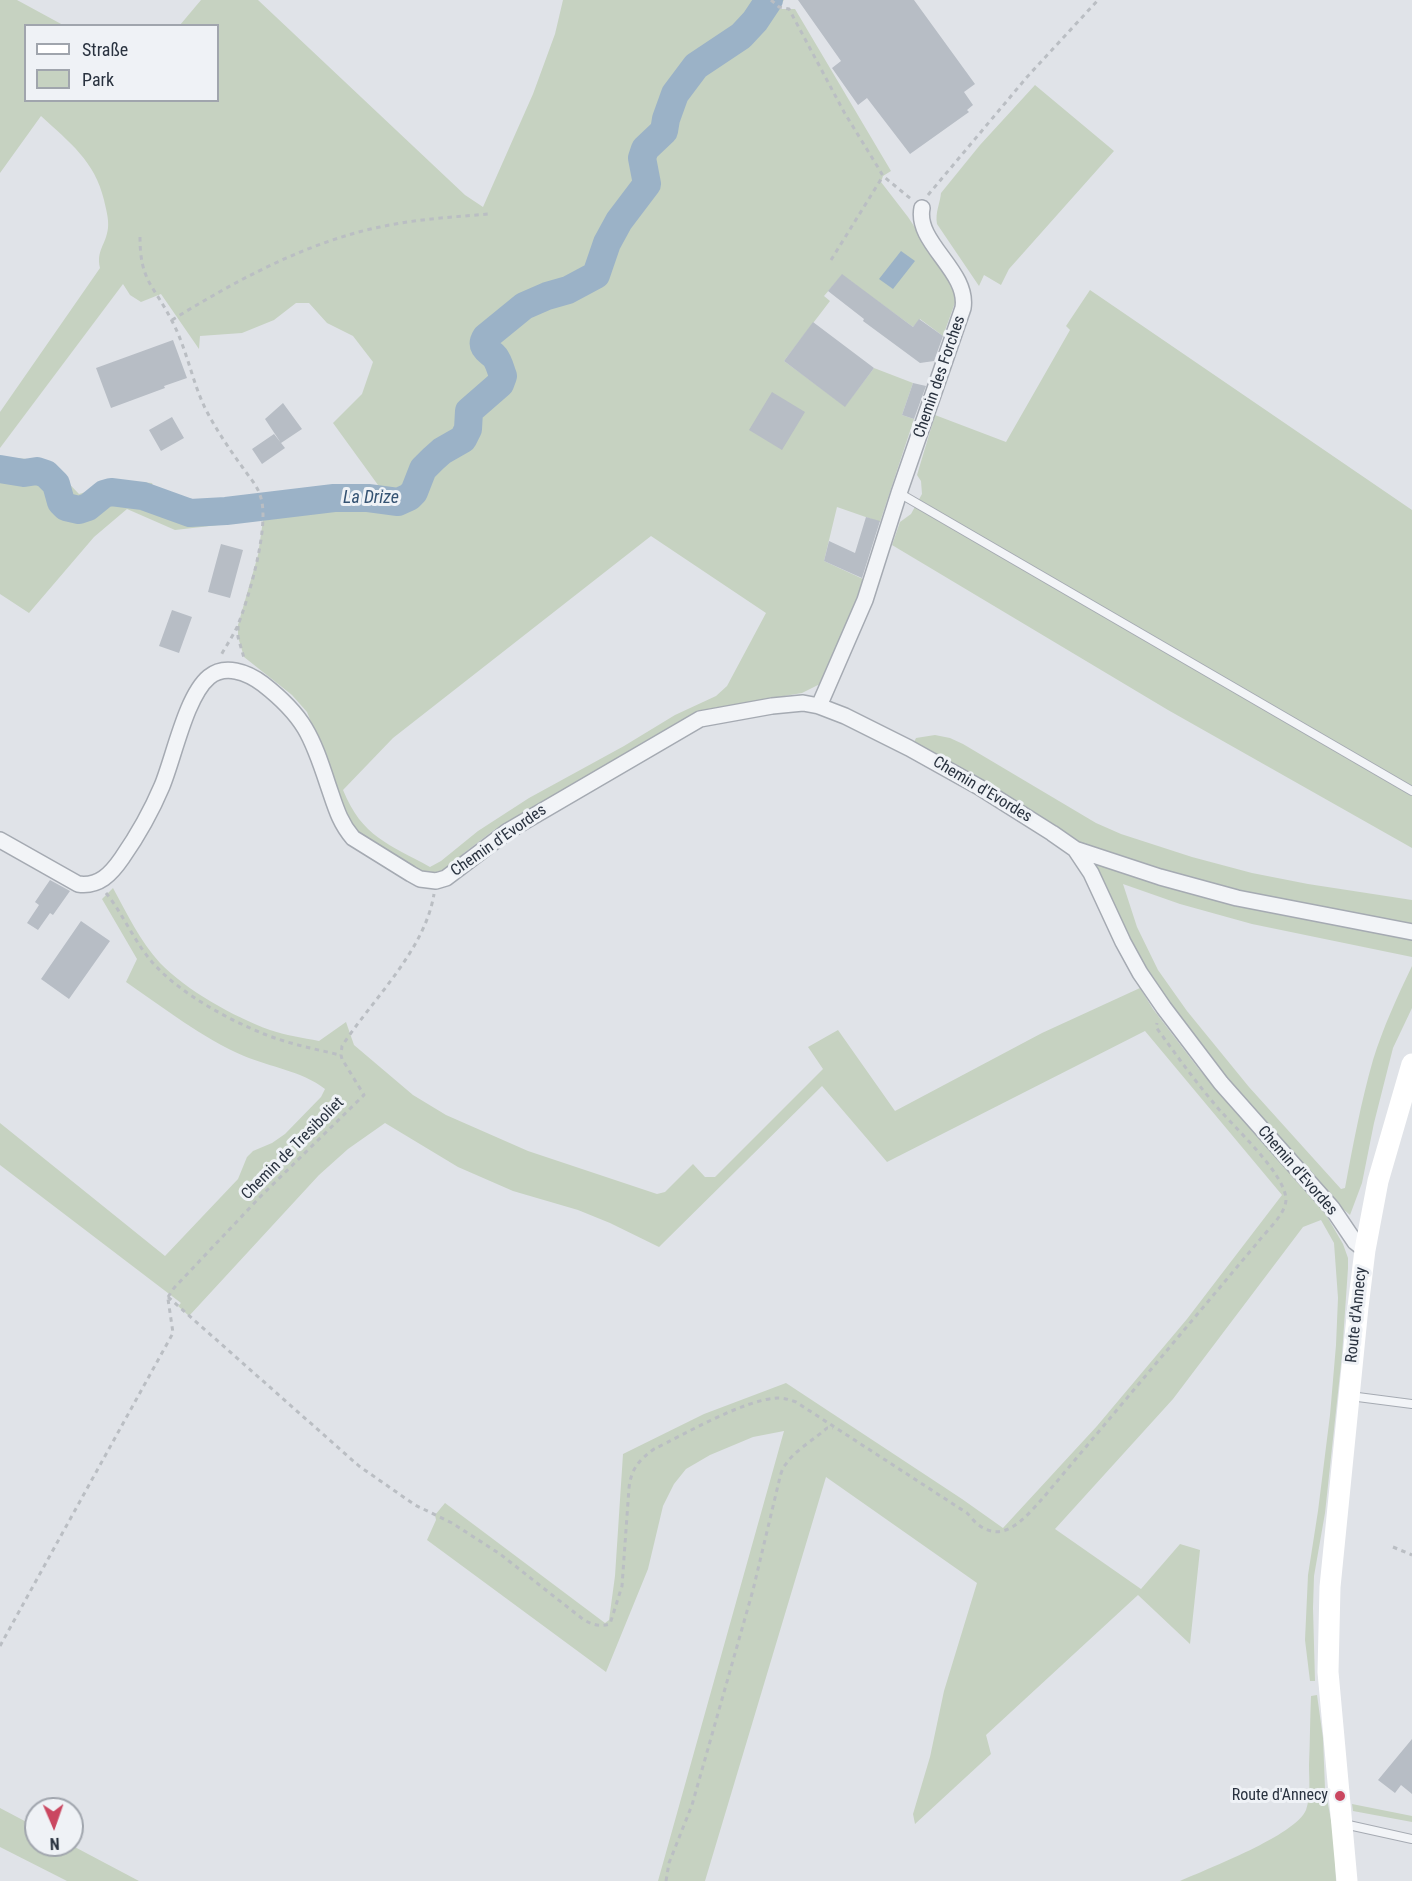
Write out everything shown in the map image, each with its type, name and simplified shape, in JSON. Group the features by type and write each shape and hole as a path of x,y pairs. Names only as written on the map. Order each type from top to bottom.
{"main road":[{"name":"Route d'Annecy","path":"1347,1881 1330,1714 1328,1672 1328,1631 1335,1526 1365,1250 1378,1181 1412,1064"}],"street":[{"name":"Chemin des Forches","path":"819,706 865,600 964,303 958,282 922,225 922,208"},
{"name":"Chemin d'Evordes","path":"209,677 224,670 235,670 253,676 290,707 309,733 336,812 346,831 353,838 420,879 436,881 446,878 483,849 538,813 700,719 803,703 819,706 844,716 909,748 979,787 1075,849 1160,877 1238,898 1412,932"},
{"path":"0,840 70,881 88,885 98,882 111,873 149,816 163,784 190,705 209,677"},
{"name":"Chemin d'Evordes","path":"1075,849 1091,873 1140,973 1164,1008 1221,1083 1320,1194 1355,1242 1365,1250"}],"lane":[{"path":"899,493 1412,791"},
{"path":"1349,1396 1412,1404"},
{"path":"1343,1824 1412,1839"}],"path":[{"path":"772,1 779,7 789,9 838,101 883,176 922,208 927,196 1020,86 1098,0"},
{"path":"831,260 883,176"},
{"path":"172,320 212,295 314,246 379,227 414,220 489,214"},
{"path":"140,237 140,258 143,270 172,320 200,398 256,486 262,502 263,514 258,555 238,625 209,677"},
{"path":"238,625 242,651 253,676"},
{"path":"98,882 150,961 182,988 210,1007 265,1034 341,1055 342,1046 396,974 416,941 433,901 436,881"},
{"path":"168,1297 359,1466 416,1505 452,1522 501,1554 584,1620 594,1625 610,1624 622,1586 630,1475 642,1458 654,1449 740,1408 777,1398 787,1398 796,1402 967,1513 981,1527 992,1532 1001,1531 1021,1521 1043,1498 1280,1215 1285,1205 1286,1197 1279,1179 1213,1103 1156,1027 1157,1018 1164,1008"},
{"name":"Chemin de Tresiboliet","path":"168,1297 261,1196 364,1095 341,1055"},
{"path":"0,1646 173,1333 168,1297"},
{"path":"666,1881 669,1863 692,1805 753,1590 780,1477 786,1463 798,1451 827,1428 835,1428"},
{"path":"1393,1547 1412,1555"}],"green space":[{"path":"0,0 17,0 61,24 24,24 24,102 219,102 219,24 181,24 201,0 258,0 465,195 483,207 533,94 555,34 563,0 784,0 778,9 795,9 891,171 883,176 881,182 908,217 955,288 956,300 943,336 920,319 913,327 842,275 824,296 830,301 784,361 845,406 874,368 913,383 902,415 914,419 880,522 837,507 824,561 863,579 851,616 820,684 802,693 703,710 680,721 494,830 464,853 447,870 438,874 419,873 363,838 345,816 335,782 307,712 292,695 244,657 238,637 238,625 258,555 263,520 175,530 127,509 94,537 29,613 0,594 0,457 49,463 79,494 123,481 152,483 155,491 180,505 200,507 253,504 346,490 366,490 378,485 333,423 362,394 373,362 353,336 327,323 309,303 296,303 274,320 242,333 200,336 199,349 161,294 141,302 130,295 123,284 0,448 0,412 100,268 100,252 107,234 104,200 94,174 80,153 41,116 0,173","holes":["566,284 568,294 543,301 510,315 532,296","651,536 766,613 727,686 716,696 675,715 529,798 478,831 430,867 378,838 359,819 343,790 393,738"]},
{"path":"1035,85 1114,151 1009,269 1001,285 984,275 979,286 937,224 941,193 980,145"},
{"path":"1090,290 1412,510 1412,848 1168,710 892,545 900,522 911,514 922,494 921,481 917,475 935,415 1006,442 1070,330 1066,326"},
{"path":"935,735 963,744 1096,823 1121,834 1252,873 1412,900 1412,928 1267,901 1143,868 1084,845 914,742 916,738"},
{"path":"1093,860 1287,915 1412,939 1412,957 1252,924 1180,904 1123,884 1137,927 1158,970 1187,1011 1249,1087 1341,1189 1345,1188 1373,1060 1381,1036 1412,966 1412,1008 1393,1048 1362,1183 1350,1215 1329,1197 1196,1043 1140,962"},
{"path":"113,888 140,936 160,963 197,993 226,1010 270,1030 319,1041 346,1022 354,1045 413,1095 446,1115 528,1151 657,1194 665,1192 693,1164 705,1177 715,1177 823,1069 808,1047 838,1030 895,1111 1042,1033 1140,988 1153,1009 1198,1068 1325,1213 1343,1244 1348,1258 1342,1355 1325,1513 1314,1576 1315,1681 1310,1681 1305,1640 1308,1575 1330,1415 1338,1298 1334,1243 1321,1220 1303,1227 1173,1399 1055,1529 1141,1589 1180,1544 1200,1550 1190,1644 1138,1595 986,1735 991,1754 915,1824 913,1814 930,1757 944,1691 977,1583 826,1477 705,1881 658,1881 784,1431 753,1437 710,1455 686,1469 674,1484 663,1506 648,1569 606,1672 427,1540 436,1520 435,1515 445,1503 605,1623 609,1620 615,1576 623,1454 704,1414 786,1383 1003,1528 1097,1426 1187,1319 1282,1195 1145,1031 887,1162 822,1086 659,1247 578,1210 513,1191 458,1167 385,1123 348,1149 319,1175 189,1316 178,1306 181,1303 0,1165 0,1123 165,1256 238,1179 247,1157 253,1151 272,1143 285,1134 321,1097 325,1089 306,1078 228,1049 126,982 137,959 102,899"},
{"path":"1317,1695 1323,1738 1325,1789 1334,1835 1336,1881 1180,1881 1269,1840 1299,1820 1308,1804 1311,1696"},
{"path":"1352,1804 1412,1816 1412,1822 1353,1811"},
{"path":"0,1808 24,1821 24,1857 84,1857 84,1852 139,1881 67,1881 0,1847"}],"water":[{"path":"901,251 915,261 893,289 879,279"}],"building":[{"path":"798,0 914,0 975,84 964,92 973,105 967,110 969,112 910,154 867,98 858,105 832,68 841,61"},
{"path":"842,274 913,327 919,319 943,336 934,361 920,363 863,321 864,319 828,291"},
{"path":"813,322 874,368 845,407 784,361"},
{"path":"173,340 187,378 111,408 96,368"},
{"path":"913,383 926,386 914,419 902,415"},
{"path":"772,392 805,412 782,450 749,430"},
{"path":"283,403 302,429 281,443 265,419"},
{"path":"172,417 184,438 161,451 149,430"},
{"path":"274,434 285,448 262,464 252,449"},
{"path":"866,517 880,521 862,578 824,561 829,541 855,553"},
{"path":"221,544 243,550 230,598 208,592"},
{"path":"172,610 192,617 179,653 159,646"},
{"path":"50,880 70,891 53,915 50,913 38,930 27,923 39,905 35,902"},
{"path":"81,921 110,941 69,999 41,979"},
{"path":"1412,1739 1412,1794 1401,1785 1395,1793 1378,1780"}],"waterway":[{"name":"La Drize","path":"0,469 24,473 37,471 46,474 56,484 61,502 66,507 79,510 111,492 143,496 190,513 334,498 368,498 398,502 409,497 414,492 423,469 442,451 463,439 468,429 469,411 500,384 503,376 496,359 484,346 486,337 524,306 568,290 596,275 607,243 619,221 647,184 642,158 645,149 664,131 675,94 696,66 741,36 755,21 769,0"}],"place":[{"name":"Route d'Annecy","path":"1340,1796"}]}
